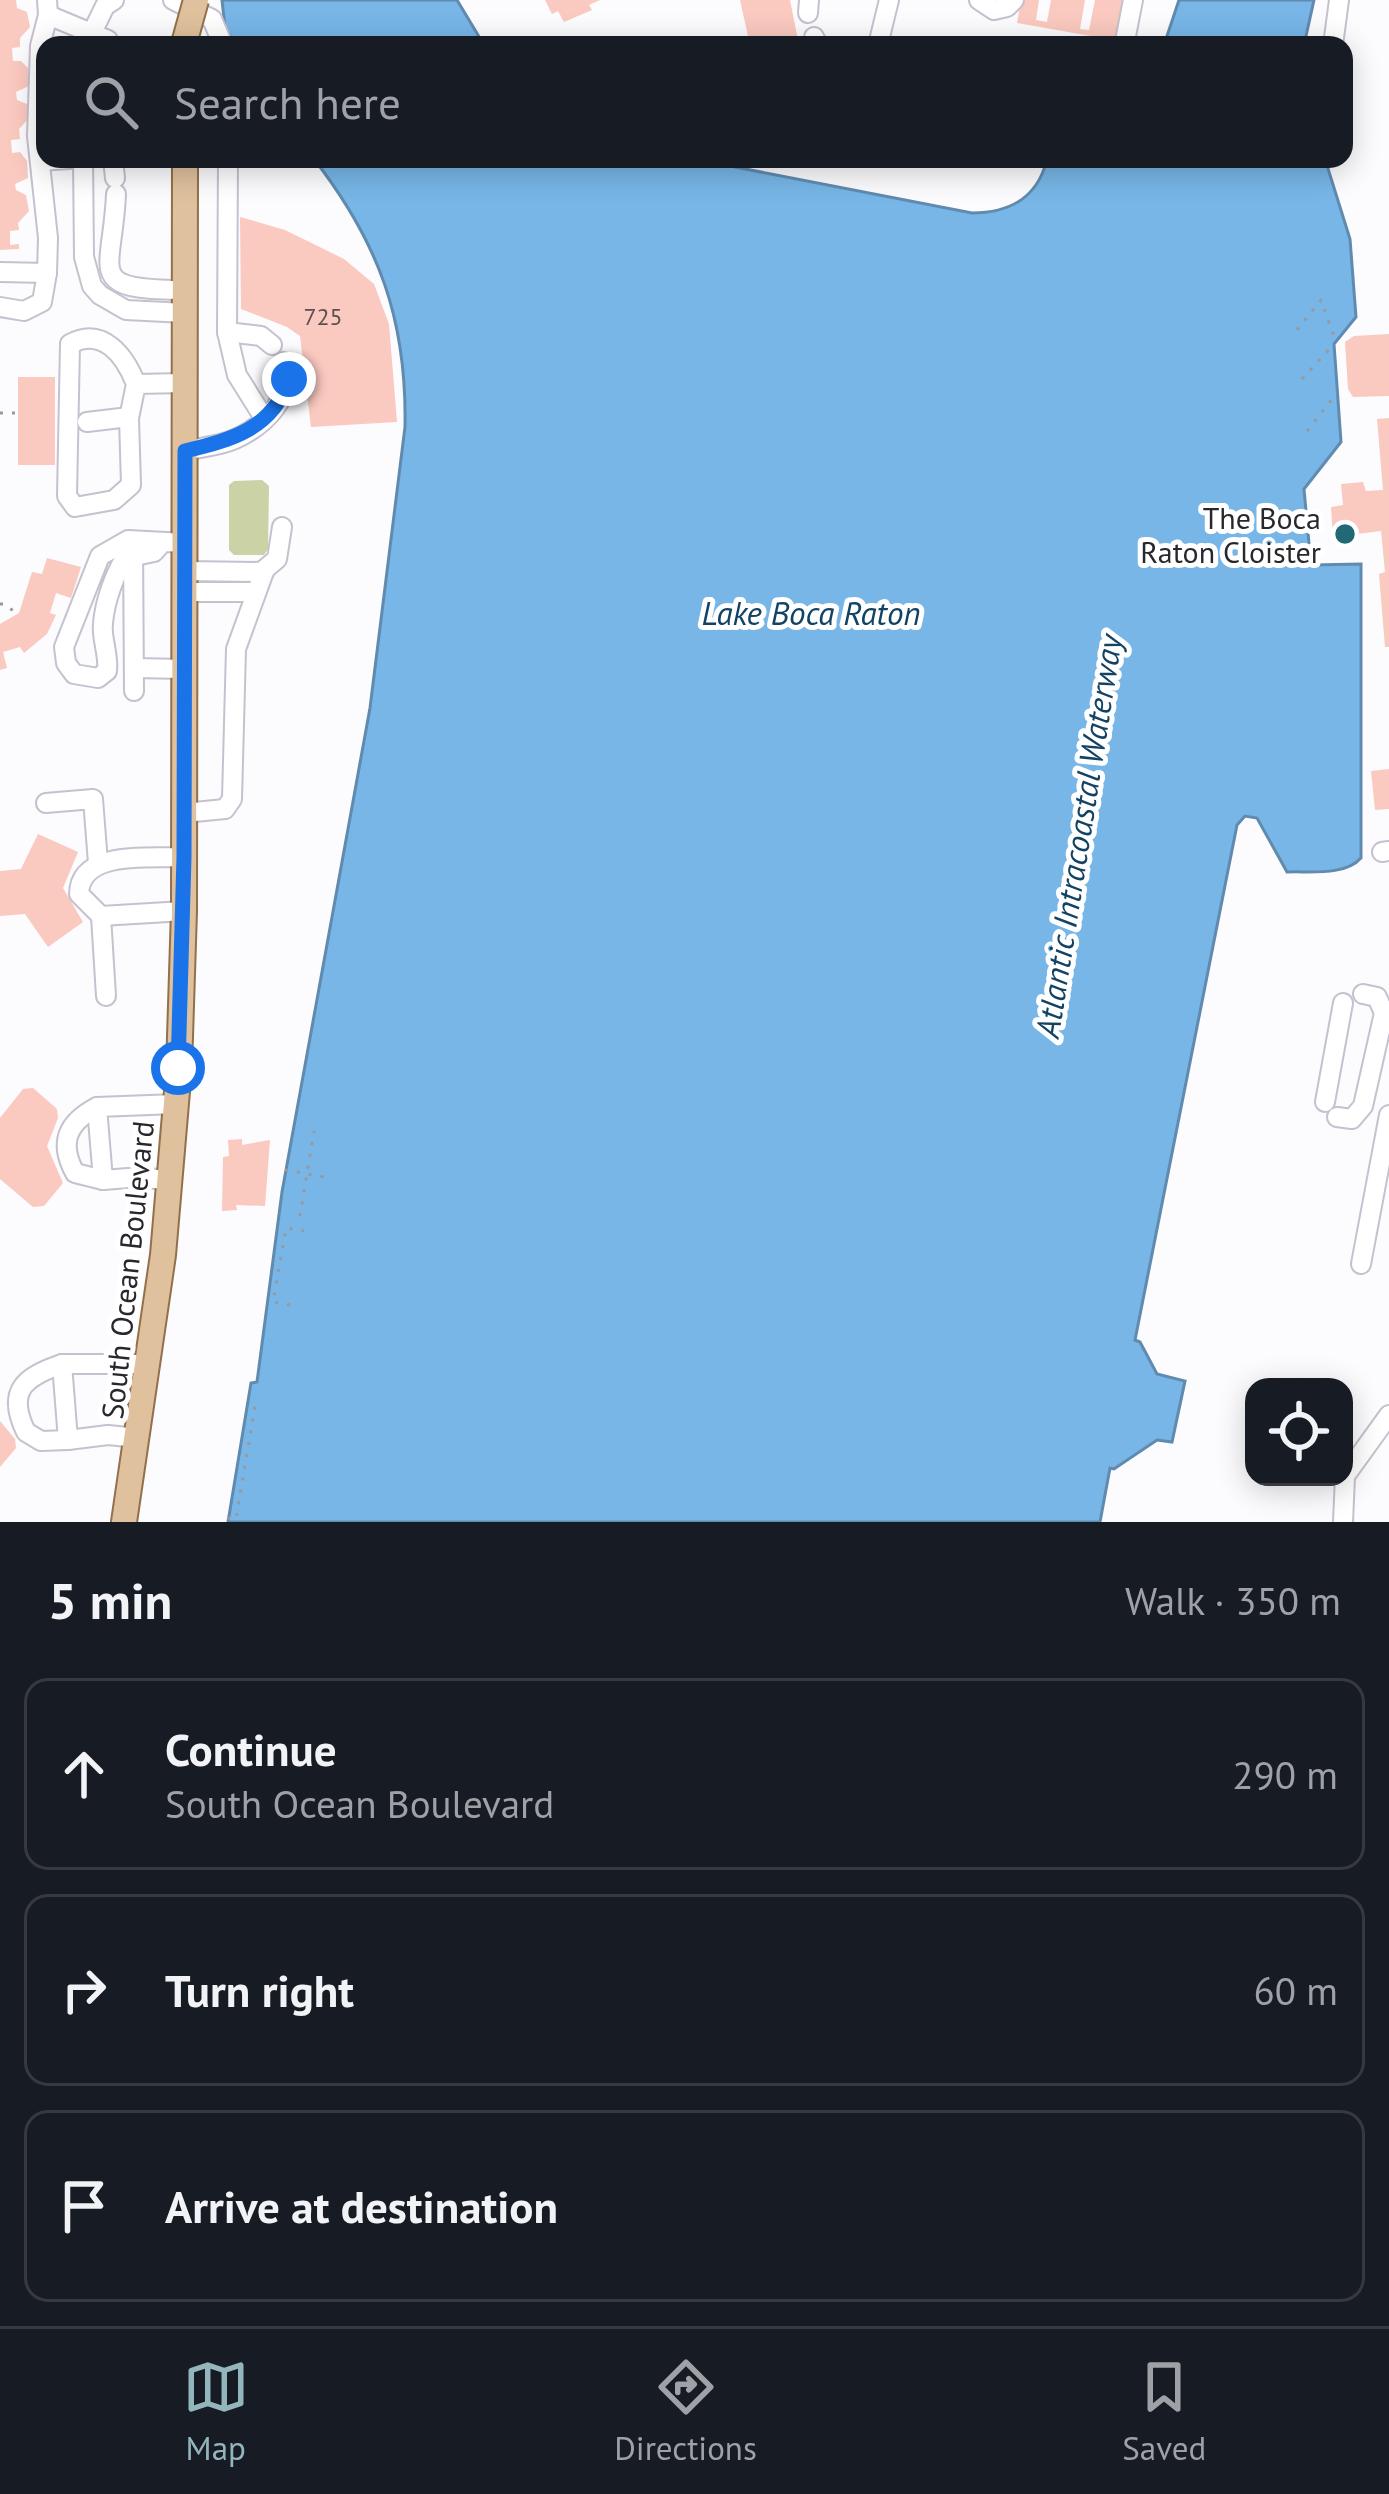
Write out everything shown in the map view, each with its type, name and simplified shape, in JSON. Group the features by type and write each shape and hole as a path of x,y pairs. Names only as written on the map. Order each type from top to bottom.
{"main road":[{"path":"187,36 196,0"},
{"name":"South Ocean Boulevard","path":"124,1522 149,1364 176,1104 184,911 185,581 173,543 185,451 185,168"}],"lane":[{"path":"100,36 117,0"},
{"path":"173,0 212,20 219,36"},
{"path":"880,36 889,0"},
{"path":"979,0 994,10 1007,8 1014,0"},
{"path":"1126,36 1133,0"},
{"path":"1334,36 1339,0"},
{"path":"48,7 92,36"},
{"path":"0,308 23,311 42,302 48,238 41,168"},
{"path":"83,168 86,273 100,295 126,310 185,301"},
{"path":"228,168 227,332 237,375 264,418"},
{"path":"115,177 110,273 118,284 185,301"},
{"path":"86,212 114,216"},
{"path":"0,272 47,273"},
{"path":"185,451 235,439 282,400 289,379 278,354 261,336 227,332"},
{"path":"89,338 104,341 128,364 136,384 129,417 130,485 114,500 76,507 67,496 70,344 89,338"},
{"path":"136,384 185,383"},
{"path":"87,422 129,417"},
{"path":"184,813 225,809 232,799 236,649 264,572 277,559 282,526"},
{"path":"89,629 93,568 100,556 153,539 173,543"},
{"path":"125,551 134,691"},
{"path":"185,581 264,572"},
{"path":"185,581 256,592"},
{"path":"134,668 185,669"},
{"path":"46,803 93,799 98,863"},
{"path":"106,996 100,916 80,894 84,873 98,863 184,857"},
{"path":"100,916 184,911"},
{"path":"1343,1003 1330,1071 1331,1109 1352,1119 1363,1106 1380,1056 1386,1014 1377,997 1364,994"},
{"path":"1336,1038 1380,1056"},
{"path":"1330,1071 1369,1080"},
{"path":"171,1181 103,1180 75,1173 65,1145 68,1130 98,1106 176,1104"},
{"path":"98,1106 103,1180"},
{"path":"1360,1264 1384,1163 1388,1114 1363,1106"},
{"path":"62,1364 68,1440"},
{"path":"138,1438 108,1435 40,1441 26,1432 16,1401 21,1387 36,1373 62,1364 149,1364"},
{"path":"1342,1522 1345,1476 1389,1415"}],"path":[{"path":"1297,331 1321,300 1335,343 1303,379"},
{"path":"1306,431 1337,393"},
{"path":"0,412 18,413"},
{"path":"0,604 18,615"},
{"path":"300,1216 314,1131"},
{"path":"284,1170 325,1177"},
{"path":"290,1305 273,1302 286,1228 304,1231"},
{"path":"271,1256 281,1258"},
{"path":"226,1518 236,1520 256,1400"}],"green space":[{"path":"262,480 269,486 268,549 264,555 234,555 229,550 229,485"}],"water":[{"path":"222,0 457,0 479,36 230,36"},
{"path":"1179,0 1314,0 1306,36 1167,36"},
{"name":"Lake Boca Raton","path":"321,168 740,168 972,213 998,210 1020,200 1044,168 1328,168 1350,239 1356,317 1334,344 1341,442 1304,489 1311,565 1361,564 1361,858 1337,870 1287,872 1257,818 1245,816 1237,825 1135,1340 1157,1374 1185,1381 1172,1442 1157,1440 1110,1468 1100,1522 228,1522 251,1383 257,1382 282,1192 370,708 405,427 401,352 385,284 337,190"}],"building":[{"path":"0,0 16,0 17,8 27,12 30,27 20,38 20,47 12,48 13,61 28,68 29,86 16,92 17,100 27,104 29,118 19,129 20,139 11,140 12,153 20,152 27,161 28,178 15,184 26,195 29,211 18,223 19,230 10,231 10,245 19,244 19,249 0,250"},
{"path":"545,0 600,0 589,5 592,10 564,22 558,11 552,14"},
{"path":"740,0 790,0 797,36 748,36"},
{"path":"1021,0 1039,0 1036,20 1047,22 1051,0 1085,0 1080,29 1089,30 1095,0 1126,0 1120,36 1091,36 1017,23"},
{"path":"240,217 285,230 344,259 374,284 389,324 397,422 311,427 300,336 241,309"},
{"path":"1389,334 1389,396 1353,397 1348,389 1345,342 1354,336"},
{"path":"18,377 55,377 55,465 18,465"},
{"name":"The Boca Raton Cloister","path":"1389,418 1389,647 1385,647 1381,531 1333,537 1331,507 1343,505 1341,484 1363,482 1366,491 1383,490 1377,419"},
{"path":"47,558 81,567 71,598 56,593 50,613 56,615 47,634 24,653 20,647 3,652 7,668 0,670 0,624 19,613 32,572 42,574"},
{"path":"1389,769 1389,809 1375,810 1371,771"},
{"path":"38,834 78,852 63,888 83,922 48,947 25,914 0,916 0,871 21,869"},
{"path":"33,1088 57,1109 47,1146 63,1183 44,1206 33,1207 0,1179 0,1118 23,1089"},
{"path":"242,1139 242,1145 270,1140 265,1206 236,1205 237,1210 222,1211 223,1157 229,1156 228,1140"},
{"path":"0,1421 15,1439 16,1448 0,1467"}],"place":[{"name":"The Boca Raton Cloister","path":"1345,534"}],"route":[{"path":"178,1068 184,857 185,451 235,439 282,400 289,379"}],"water label":[{"name":"Atlantic Intracoastal Waterway","path":"1078,836"}]}
